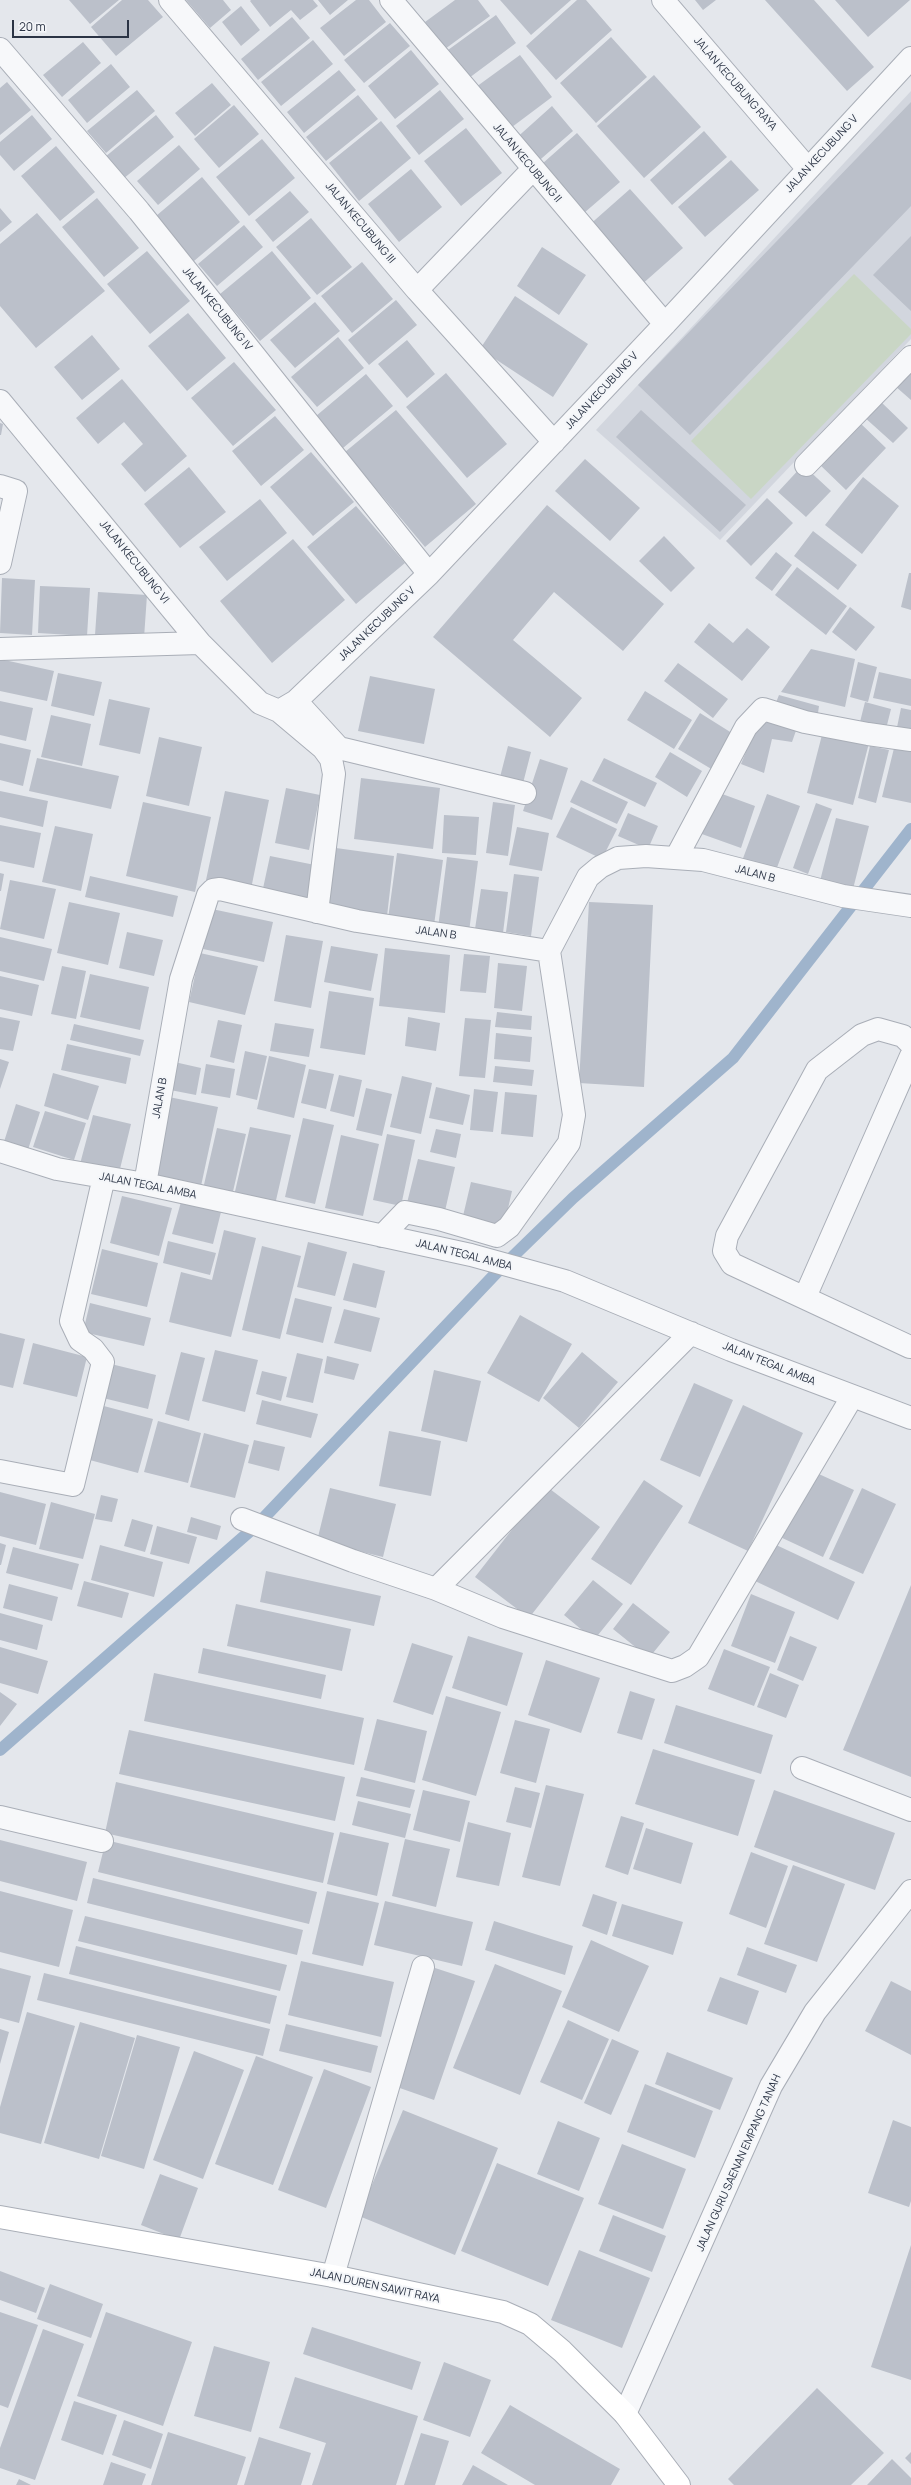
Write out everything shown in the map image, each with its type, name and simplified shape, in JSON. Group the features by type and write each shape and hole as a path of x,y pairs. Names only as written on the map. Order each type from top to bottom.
{"street":[{"name":"JALAN KECUBUNG III","path":"170,0 417,290 554,442"},
{"name":"JALAN KECUBUNG II","path":"391,0 532,170 665,324"},
{"name":"JALAN KECUBUNG RAYA","path":"663,0 808,169"},
{"name":"JALAN KECUBUNG IV","path":"0,49 139,212 429,574"},
{"name":"JALAN KECUBUNG V","path":"288,706 429,574 665,324 911,58"},
{"path":"417,290 532,170"},
{"path":"806,465 911,357"},
{"name":"JALAN KECUBUNG VI","path":"0,401 200,643 260,703 288,706"},
{"path":"0,563 8,488"},
{"path":"0,649 200,643"},
{"path":"288,706 339,748 525,793"},
{"path":"288,706 323,748 333,767 334,774 316,912"},
{"path":"676,858 746,727 763,710 805,722 868,734 911,740"},
{"name":"JALAN B","path":"145,1184 182,979 208,894 220,889 357,921 549,951 588,877 600,867 618,858 676,858 703,860 843,896 911,906"},
{"path":"382,1236 405,1212 439,1219 497,1236 509,1227 569,1143 574,1114 549,951"},
{"path":"911,1044 903,1036 878,1029 862,1035 817,1070 727,1236 724,1251 732,1264 911,1345"},
{"path":"805,1297 911,1056"},
{"name":"JALAN TEGAL AMBA","path":"0,1151 57,1168 145,1184 471,1255 565,1281 852,1397 911,1418"},
{"path":"0,1471 73,1485 103,1362 93,1349 80,1340 71,1321 104,1177"},
{"path":"436,1589 691,1333"},
{"path":"242,1519 353,1561 436,1589 503,1617 672,1671 685,1666 698,1657 852,1397"},
{"path":"802,1768 911,1810"},
{"path":"0,1817 102,1841"},
{"name":"JALAN GURU SAENAN EMPANG TANAH","path":"625,2414 772,2086 815,2012 911,1891"},
{"path":"333,2276 423,1967"},
{"name":"JALAN DUREN SAWIT RAYA","path":"0,2217 333,2276 503,2312 530,2324 550,2338 579,2370 625,2414 679,2485"}],"shaded area":[{"path":"911,91 911,339 720,540 596,430"}],"green space":[{"path":"854,274 911,329 911,334 751,499 691,441"}],"building":[{"path":"69,0 119,0 90,24"},
{"path":"122,0 148,0 163,17 116,56 91,27"},
{"path":"186,0 223,0 231,10 210,28"},
{"path":"313,0 318,6 300,20 291,10 270,27 250,1"},
{"path":"318,0 348,0 330,15"},
{"path":"356,0 369,0 386,22 344,56 320,28"},
{"path":"455,0 478,0 490,16 445,49 425,22"},
{"path":"500,0 571,0 531,35"},
{"path":"577,0 586,0 612,30 556,80 526,46"},
{"path":"695,0 716,0 703,10"},
{"path":"765,0 814,0 874,67 847,91"},
{"path":"835,0 910,0 868,37"},
{"path":"241,6 260,30 241,46 222,22"},
{"path":"496,15 516,43 469,78 448,50"},
{"path":"292,17 310,38 258,80 241,59"},
{"path":"390,23 410,46 364,83 344,60"},
{"path":"611,37 647,77 596,123 560,83"},
{"path":"313,40 333,64 281,106 261,82"},
{"path":"83,42 101,63 62,97 43,75"},
{"path":"411,50 439,84 395,119 368,86"},
{"path":"520,55 552,97 508,130 476,87"},
{"path":"111,64 130,87 87,123 68,100"},
{"path":"339,70 356,90 304,133 287,112"},
{"path":"654,75 701,127 644,178 597,126"},
{"path":"7,82 31,110 0,135 0,88"},
{"path":"212,83 231,105 195,136 175,113"},
{"path":"137,90 155,111 106,153 87,131"},
{"path":"440,90 464,119 419,155 396,126"},
{"path":"358,95 378,119 326,161 306,137"},
{"path":"911,102 911,206 690,435 638,385"},
{"path":"234,105 259,134 219,168 194,139"},
{"path":"552,106 573,131 534,165 513,141"},
{"path":"32,115 52,139 14,171 0,155 0,142"},
{"path":"156,115 174,137 123,179 105,157"},
{"path":"381,121 411,158 359,201 329,163"},
{"path":"466,128 502,173 461,206 424,161"},
{"path":"704,131 727,157 672,205 650,180"},
{"path":"577,133 620,182 577,219 534,171"},
{"path":"262,139 295,178 249,216 216,177"},
{"path":"179,145 200,169 158,205 137,181"},
{"path":"56,146 95,192 60,221 21,176"},
{"path":"731,160 759,190 705,237 678,207"},
{"path":"411,169 442,207 399,242 368,204"},
{"path":"202,177 240,222 194,261 156,216"},
{"path":"630,189 683,248 640,286 587,227"},
{"path":"290,191 309,212 273,242 255,220"},
{"path":"97,198 139,248 104,277 62,227"},
{"path":"0,208 12,222 0,232"},
{"path":"37,213 105,291 36,348 0,306 0,244"},
{"path":"311,218 352,267 317,295 276,247"},
{"path":"244,225 263,247 217,286 198,264"},
{"path":"911,236 911,311 873,275"},
{"path":"542,247 586,275 559,315 517,286"},
{"path":"147,251 190,301 150,334 107,284"},
{"path":"272,251 311,298 260,341 220,294"},
{"path":"362,262 393,299 352,333 321,296"},
{"path":"515,296 588,344 553,397 480,349"},
{"path":"396,300 417,325 369,365 348,340"},
{"path":"315,302 340,331 295,368 270,340"},
{"path":"188,313 226,358 187,391 148,346"},
{"path":"92,335 120,369 82,400 54,367"},
{"path":"338,337 364,368 317,407 291,377"},
{"path":"407,340 435,374 407,398 378,364"},
{"path":"234,362 276,410 233,446 191,398"},
{"path":"911,368 911,400 895,386"},
{"path":"446,373 507,444 467,478 406,407"},
{"path":"366,374 393,406 343,448 316,416"},
{"path":"122,379 187,456 145,492 121,464 143,444 124,422 98,444 76,418"},
{"path":"879,400 908,428 893,443 863,416"},
{"path":"396,410 476,504 425,547 345,452"},
{"path":"641,410 746,505 720,532 616,437"},
{"path":"275,416 304,450 261,486 232,451"},
{"path":"857,420 886,448 846,490 817,462"},
{"path":"0,423 3,424 1,435 0,435"},
{"path":"311,452 354,502 313,536 270,487"},
{"path":"585,459 640,508 610,541 555,491"},
{"path":"803,465 831,491 806,517 778,492"},
{"path":"189,467 226,512 180,548 144,504"},
{"path":"863,477 899,506 862,554 825,525"},
{"path":"767,498 793,523 751,566 726,541"},
{"path":"260,499 287,533 227,581 199,547"},
{"path":"547,505 664,604 623,651 554,592 513,640 582,698 550,737 433,637"},
{"path":"356,506 405,563 356,604 307,547"},
{"path":"813,531 857,565 838,590 794,556"},
{"path":"664,536 695,568 671,592 639,561"},
{"path":"293,539 345,600 272,663 220,601"},
{"path":"776,552 792,565 772,591 755,578"},
{"path":"797,567 847,606 826,635 775,595"},
{"path":"909,573 911,573 911,610 901,607"},
{"path":"2,578 35,580 32,635 0,633"},
{"path":"40,586 90,588 87,636 38,633"},
{"path":"98,592 147,595 144,638 95,635"},
{"path":"850,607 875,627 856,651 832,632"},
{"path":"709,623 733,643 747,628 770,647 742,681 694,642"},
{"path":"811,649 855,659 845,707 781,692"},
{"path":"0,659 54,671 47,701 0,691"},
{"path":"858,662 877,667 868,702 850,697"},
{"path":"678,663 728,699 713,718 664,681"},
{"path":"879,672 911,679 911,706 873,698"},
{"path":"58,673 102,682 94,716 51,706"},
{"path":"370,676 435,689 424,744 358,731"},
{"path":"645,691 692,720 674,749 627,720"},
{"path":"779,695 819,706 817,720 773,710"},
{"path":"109,699 150,708 140,754 99,745"},
{"path":"0,701 33,708 26,741 0,735"},
{"path":"865,702 891,709 885,733 859,726"},
{"path":"901,708 911,710 911,735 896,732"},
{"path":"700,713 735,735 713,770 678,749"},
{"path":"51,715 91,724 82,766 41,757"},
{"path":"758,722 798,725 792,742 772,739 764,773 741,764"},
{"path":"823,731 869,743 853,805 807,793"},
{"path":"159,737 202,747 189,806 146,796"},
{"path":"896,740 911,744 911,803 882,797"},
{"path":"0,743 31,750 23,786 0,780"},
{"path":"508,746 531,752 521,791 498,785"},
{"path":"870,746 889,750 876,803 858,798"},
{"path":"670,752 702,771 687,797 655,777"},
{"path":"37,758 119,776 111,809 29,791"},
{"path":"604,758 657,783 645,807 592,781"},
{"path":"540,759 568,768 552,820 523,811"},
{"path":"361,778 440,788 433,849 354,839"},
{"path":"581,780 628,802 617,824 570,802"},
{"path":"286,788 320,795 309,850 275,843"},
{"path":"0,791 48,801 43,827 0,817"},
{"path":"225,791 269,800 251,889 206,880"},
{"path":"714,791 755,806 741,848 699,833"},
{"path":"767,794 800,806 775,873 742,861"},
{"path":"143,802 211,817 195,892 126,876"},
{"path":"493,802 515,805 508,856 486,853"},
{"path":"816,803 832,809 808,874 793,868"},
{"path":"571,807 617,829 602,859 556,837"},
{"path":"628,813 658,826 648,849 618,836"},
{"path":"444,815 479,817 476,855 442,853"},
{"path":"836,818 869,826 853,889 820,881"},
{"path":"0,825 41,833 34,868 0,861"},
{"path":"55,826 93,834 81,891 42,882"},
{"path":"517,827 549,833 542,871 509,865"},
{"path":"336,848 394,856 387,916 328,908"},
{"path":"397,853 443,860 434,925 388,919"},
{"path":"270,856 315,865 307,903 262,893"},
{"path":"447,857 478,861 469,932 438,928"},
{"path":"0,873 4,874 1,891 0,891"},
{"path":"514,874 539,877 531,936 506,932"},
{"path":"90,876 178,896 173,917 85,897"},
{"path":"10,880 56,889 44,939 0,929"},
{"path":"481,889 508,892 503,933 475,929"},
{"path":"69,902 120,913 108,965 57,953"},
{"path":"589,902 653,905 644,1087 579,1083"},
{"path":"212,909 273,922 264,962 203,949"},
{"path":"127,932 163,940 154,976 119,968"},
{"path":"286,935 323,941 311,1008 274,1001"},
{"path":"0,937 52,949 44,981 0,971"},
{"path":"331,946 378,954 371,991 324,982"},
{"path":"385,948 450,955 445,1013 379,1006"},
{"path":"200,953 258,966 245,1015 189,1002"},
{"path":"464,954 490,956 486,993 460,991"},
{"path":"498,963 527,966 522,1011 494,1008"},
{"path":"62,966 86,971 76,1019 51,1014"},
{"path":"90,974 149,987 140,1030 80,1017"},
{"path":"0,976 39,985 32,1016 0,1009"},
{"path":"329,991 374,998 365,1055 320,1048"},
{"path":"497,1012 532,1016 531,1030 495,1027"},
{"path":"0,1017 20,1021 13,1051 0,1049"},
{"path":"408,1017 440,1023 436,1051 405,1046"},
{"path":"465,1018 491,1020 485,1078 459,1076"},
{"path":"218,1020 242,1025 234,1063 210,1057"},
{"path":"275,1023 314,1029 309,1057 270,1051"},
{"path":"74,1024 144,1040 140,1056 70,1040"},
{"path":"496,1033 532,1037 530,1062 494,1059"},
{"path":"67,1044 131,1058 126,1084 61,1070"},
{"path":"245,1051 267,1056 257,1100 236,1095"},
{"path":"269,1056 306,1065 294,1118 257,1109"},
{"path":"0,1059 9,1062 0,1089"},
{"path":"170,1061 201,1068 196,1095 165,1089"},
{"path":"206,1064 235,1069 230,1098 201,1093"},
{"path":"495,1066 534,1070 532,1086 493,1082"},
{"path":"309,1069 334,1074 326,1109 301,1103"},
{"path":"53,1073 99,1086 88,1120 44,1106"},
{"path":"339,1075 362,1080 354,1117 330,1111"},
{"path":"402,1076 432,1083 421,1134 390,1127"},
{"path":"436,1087 470,1095 463,1125 429,1118"},
{"path":"366,1088 392,1094 382,1136 356,1130"},
{"path":"474,1089 498,1092 493,1132 470,1130"},
{"path":"505,1092 537,1095 533,1137 501,1134"},
{"path":"164,1096 218,1107 201,1186 147,1175"},
{"path":"16,1104 40,1112 26,1156 2,1148"},
{"path":"45,1111 86,1123 74,1160 33,1147"},
{"path":"93,1115 131,1124 119,1173 80,1164"},
{"path":"303,1118 334,1125 315,1204 285,1197"},
{"path":"250,1127 291,1135 274,1209 233,1200"},
{"path":"217,1128 246,1134 232,1196 203,1189"},
{"path":"436,1129 461,1134 456,1158 430,1152"},
{"path":"387,1134 415,1140 401,1206 373,1200"},
{"path":"341,1135 379,1144 363,1216 325,1208"},
{"path":"418,1159 455,1167 445,1211 407,1203"},
{"path":"471,1182 512,1191 504,1226 463,1216"},
{"path":"122,1196 172,1208 159,1256 110,1243"},
{"path":"181,1202 221,1212 213,1244 172,1234"},
{"path":"224,1230 256,1238 231,1337 169,1322 181,1272 212,1280"},
{"path":"168,1241 216,1253 210,1275 163,1263"},
{"path":"308,1242 347,1252 335,1296 297,1287"},
{"path":"262,1246 301,1256 280,1339 242,1330"},
{"path":"102,1249 158,1263 147,1307 91,1294"},
{"path":"353,1263 385,1271 376,1308 343,1300"},
{"path":"295,1298 332,1307 323,1343 286,1334"},
{"path":"90,1303 151,1318 144,1346 83,1332"},
{"path":"344,1309 380,1318 371,1352 334,1343"},
{"path":"520,1315 572,1344 539,1402 487,1373"},
{"path":"0,1333 25,1339 13,1388 0,1385"},
{"path":"33,1343 87,1357 77,1397 23,1384"},
{"path":"215,1350 258,1360 245,1412 202,1401"},
{"path":"181,1352 205,1358 189,1421 165,1414"},
{"path":"582,1352 618,1382 579,1428 543,1398"},
{"path":"297,1353 323,1359 313,1403 286,1397"},
{"path":"327,1356 359,1364 354,1380 324,1373"},
{"path":"111,1364 156,1375 148,1409 103,1398"},
{"path":"434,1370 481,1381 467,1442 421,1431"},
{"path":"262,1371 287,1377 281,1401 256,1394"},
{"path":"694,1383 733,1400 700,1477 660,1460"},
{"path":"262,1400 318,1414 311,1438 256,1424"},
{"path":"100,1405 153,1419 138,1473 86,1459"},
{"path":"743,1405 803,1433 748,1551 688,1523"},
{"path":"158,1421 201,1433 188,1483 144,1472"},
{"path":"389,1431 441,1441 431,1496 379,1486"},
{"path":"204,1433 249,1445 235,1498 190,1487"},
{"path":"254,1440 285,1447 279,1471 248,1463"},
{"path":"810,1470 854,1490 823,1557 778,1536"},
{"path":"644,1480 683,1506 631,1585 591,1559"},
{"path":"546,1486 600,1527 529,1618 475,1577"},
{"path":"330,1488 396,1504 383,1557 317,1541"},
{"path":"862,1488 896,1504 863,1574 829,1559"},
{"path":"0,1492 46,1504 36,1545 0,1536"},
{"path":"101,1495 118,1499 112,1522 95,1519"},
{"path":"51,1502 95,1514 83,1559 39,1549"},
{"path":"191,1517 221,1526 217,1540 187,1532"},
{"path":"132,1519 153,1525 145,1552 124,1546"},
{"path":"157,1526 197,1537 189,1564 150,1554"},
{"path":"0,1543 6,1545 1,1565 0,1565"},
{"path":"772,1543 855,1582 838,1620 755,1581"},
{"path":"100,1545 163,1562 154,1597 91,1580"},
{"path":"13,1547 79,1564 72,1590 6,1573"},
{"path":"266,1571 381,1596 374,1626 260,1602"},
{"path":"593,1580 623,1604 594,1640 564,1615"},
{"path":"84,1581 129,1593 122,1618 77,1606"},
{"path":"9,1584 58,1597 52,1621 3,1608"},
{"path":"911,1585 911,1777 843,1750"},
{"path":"751,1594 795,1612 775,1663 731,1646"},
{"path":"633,1603 670,1632 649,1658 613,1629"},
{"path":"236,1604 351,1629 342,1671 227,1646"},
{"path":"0,1613 43,1625 37,1650 0,1640"},
{"path":"468,1636 523,1653 507,1706 452,1688"},
{"path":"790,1636 817,1647 803,1681 777,1670"},
{"path":"412,1643 453,1656 433,1715 393,1702"},
{"path":"0,1647 48,1661 38,1694 0,1683"},
{"path":"203,1648 326,1675 321,1699 198,1673"},
{"path":"724,1649 770,1667 754,1706 708,1689"},
{"path":"546,1660 600,1678 581,1733 528,1715"},
{"path":"154,1673 364,1718 354,1765 144,1721"},
{"path":"770,1673 799,1685 786,1718 757,1707"},
{"path":"630,1691 655,1699 642,1740 617,1733"},
{"path":"0,1692 17,1704 0,1726"},
{"path":"446,1696 501,1712 476,1796 422,1780"},
{"path":"676,1705 773,1735 761,1774 664,1743"},
{"path":"377,1719 427,1731 415,1783 364,1770"},
{"path":"515,1720 550,1729 536,1783 500,1773"},
{"path":"129,1730 345,1777 335,1821 119,1774"},
{"path":"653,1749 755,1780 738,1836 635,1804"},
{"path":"361,1777 415,1790 410,1808 356,1796"},
{"path":"116,1782 334,1833 323,1883 105,1833"},
{"path":"546,1785 584,1794 560,1886 522,1877"},
{"path":"515,1787 540,1793 531,1828 506,1822"},
{"path":"423,1790 470,1801 460,1842 413,1830"},
{"path":"774,1790 895,1833 875,1890 754,1847"},
{"path":"358,1801 411,1814 405,1838 352,1825"},
{"path":"621,1816 644,1823 628,1875 605,1867"},
{"path":"468,1822 511,1833 499,1886 456,1877"},
{"path":"646,1828 693,1843 681,1884 633,1869"},
{"path":"340,1832 389,1843 377,1896 327,1884"},
{"path":"405,1839 450,1849 436,1907 392,1896"},
{"path":"0,1840 87,1862 77,1901 0,1881"},
{"path":"106,1840 317,1892 309,1924 98,1872"},
{"path":"751,1852 788,1866 766,1928 729,1914"},
{"path":"793,1865 845,1884 817,1962 764,1944"},
{"path":"93,1878 303,1930 297,1955 87,1903"},
{"path":"0,1891 73,1910 59,1967 0,1952"},
{"path":"327,1891 379,1903 363,1966 312,1954"},
{"path":"593,1894 617,1902 607,1935 582,1926"},
{"path":"385,1901 473,1922 462,1966 374,1945"},
{"path":"622,1904 683,1922 673,1955 612,1936"},
{"path":"85,1916 287,1965 280,1991 78,1941"},
{"path":"494,1921 573,1946 565,1975 485,1950"},
{"path":"591,1940 649,1966 619,2032 562,2007"},
{"path":"76,1946 277,1996 270,2024 69,1974"},
{"path":"747,1947 797,1965 786,1993 737,1975"},
{"path":"301,1961 394,1982 381,2037 288,2015"},
{"path":"495,1964 562,1991 520,2095 453,2068"},
{"path":"0,1968 31,1976 19,2023 0,2018"},
{"path":"435,1968 475,1981 434,2100 394,2086"},
{"path":"44,1973 270,2029 263,2056 37,2000"},
{"path":"720,1977 759,1991 747,2025 707,2011"},
{"path":"891,1981 911,1991 911,2055 865,2031"},
{"path":"27,2012 75,2026 41,2144 0,2133 0,2107"},
{"path":"568,2020 609,2039 582,2100 540,2082"},
{"path":"80,2022 135,2038 99,2159 44,2143"},
{"path":"286,2024 378,2046 371,2073 279,2051"},
{"path":"0,2029 9,2032 0,2064"},
{"path":"137,2035 180,2047 144,2169 101,2156"},
{"path":"612,2039 639,2051 611,2115 584,2103"},
{"path":"194,2051 244,2070 203,2179 153,2160"},
{"path":"667,2052 733,2078 720,2110 655,2084"},
{"path":"256,2056 313,2077 273,2185 215,2164"},
{"path":"324,2069 371,2087 326,2208 278,2190"},
{"path":"645,2084 713,2111 695,2158 627,2132"},
{"path":"403,2110 498,2148 455,2255 359,2216"},
{"path":"893,2120 911,2127 911,2201 909,2207 868,2193"},
{"path":"558,2121 600,2138 579,2191 537,2174"},
{"path":"622,2144 686,2169 663,2229 598,2204"},
{"path":"497,2163 584,2198 548,2286 461,2251"},
{"path":"160,2174 198,2188 179,2240 141,2225"},
{"path":"613,2215 666,2236 652,2272 599,2251"},
{"path":"911,2245 911,2380 871,2367"},
{"path":"579,2250 650,2278 622,2348 551,2320"},
{"path":"0,2271 45,2288 36,2313 0,2300"},
{"path":"50,2284 103,2304 91,2338 37,2319"},
{"path":"0,2312 38,2325 8,2408 0,2405"},
{"path":"106,2312 192,2342 163,2426 77,2396"},
{"path":"312,2327 421,2362 412,2390 303,2354"},
{"path":"43,2329 84,2344 35,2480 0,2468 0,2448"},
{"path":"214,2346 270,2362 251,2432 194,2416"},
{"path":"444,2362 491,2380 470,2437 423,2420"},
{"path":"295,2377 418,2416 396,2485 312,2485 326,2443 279,2428"},
{"path":"817,2388 884,2453 851,2485 734,2485 728,2479"},
{"path":"74,2401 117,2415 103,2455 61,2440"},
{"path":"510,2405 620,2469 611,2485 535,2485 481,2453"},
{"path":"124,2420 163,2434 151,2469 112,2455"},
{"path":"168,2432 246,2457 237,2485 151,2485"},
{"path":"421,2433 449,2441 435,2485 404,2485"},
{"path":"259,2437 311,2453 301,2485 244,2485"},
{"path":"911,2452 911,2464 905,2458"},
{"path":"892,2459 911,2478 911,2485 867,2485"},
{"path":"111,2462 146,2474 142,2485 103,2485"},
{"path":"473,2465 508,2485 462,2485"},
{"path":"19,2479 31,2485 16,2485"}],"waterway":[{"path":"0,1750 257,1525 499,1270 573,1198 733,1058 911,829"}]}
